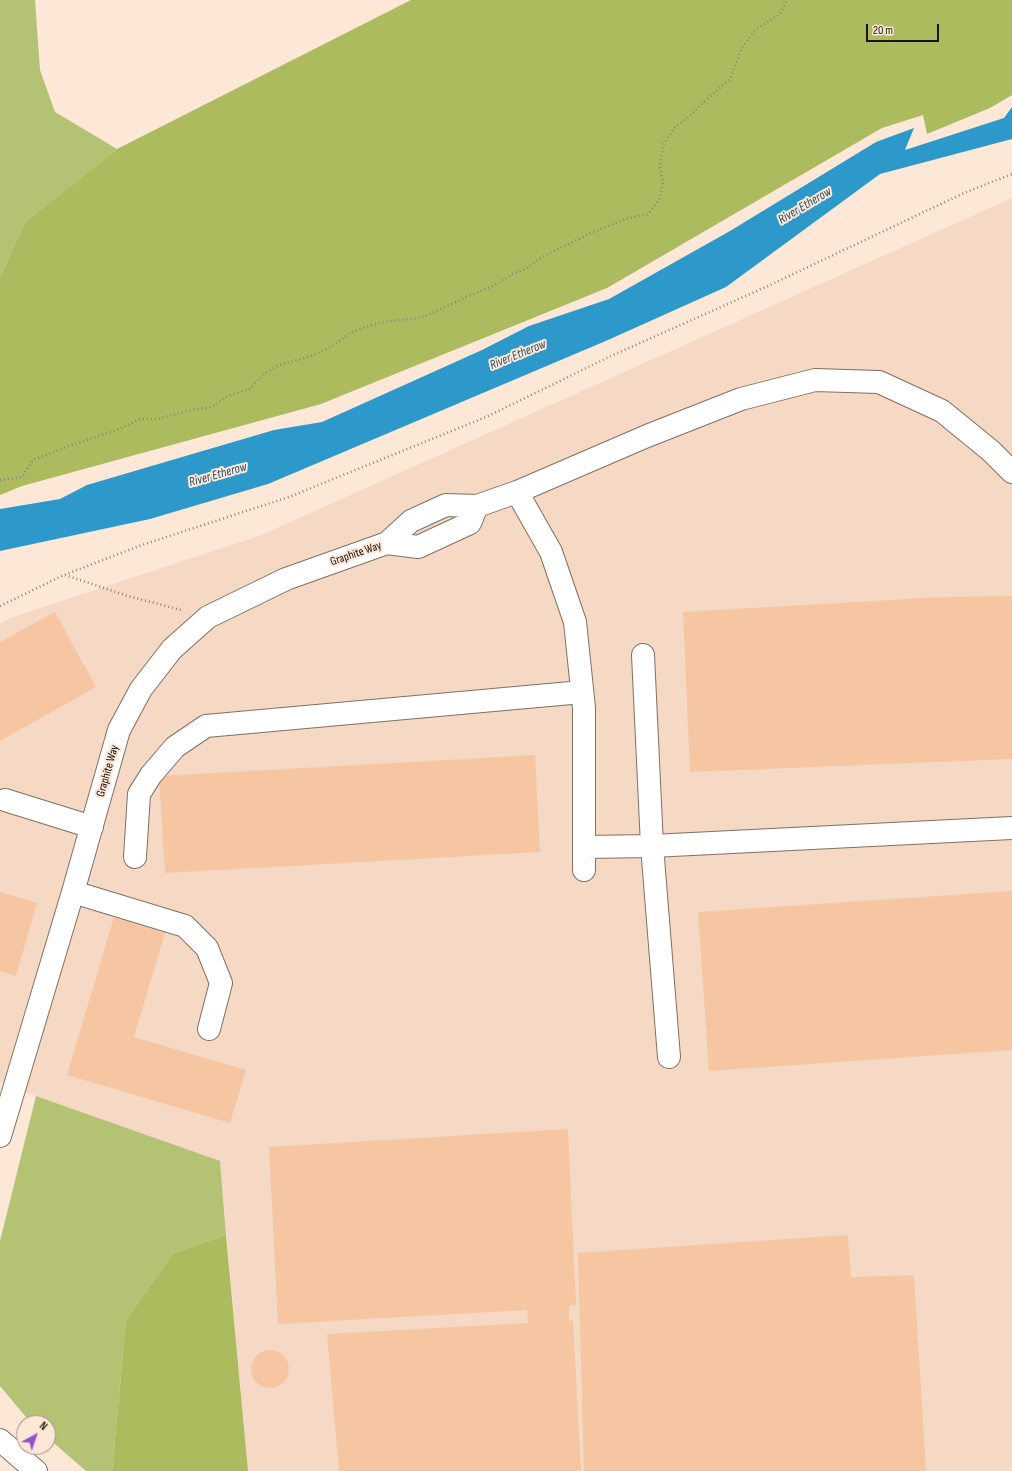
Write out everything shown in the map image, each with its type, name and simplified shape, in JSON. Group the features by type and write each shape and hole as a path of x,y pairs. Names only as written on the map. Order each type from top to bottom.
{"street":[{"path":"584,870 584,708 575,622 551,552 517,492 647,436 741,399 815,380 879,382 942,411 991,451 1012,472"},
{"name":"Graphite Way","path":"0,1136 73,892 119,730 141,689 172,649 208,617 286,579 387,544 410,521 446,505 477,506 517,492"},
{"path":"643,655 652,846 669,1057"},
{"path":"135,857 140,794 151,775 175,747 206,726 582,692"},
{"path":"5,800 92,827"},
{"path":"584,847 652,846 1012,828"},
{"path":"73,892 185,926 207,948 221,983 209,1029"},
{"path":"1,1440 36,1471"}],"path":[{"path":"0,480 22,477 33,460 122,428 140,419 157,419 186,411 212,407 226,397 248,389 264,374 279,365 314,355 336,344 350,333 383,322 424,317 493,286 512,274 526,269 542,257 591,233 626,219 648,214 659,200 662,184 660,166 663,145 675,126 689,117 730,79 742,48 755,30 780,14 787,0"},
{"path":"0,606 64,575 142,545 289,497 486,417 611,356 768,286 964,193 1012,174"},
{"path":"64,575 128,596 208,617"}],"shaded area":[{"path":"1012,198 1012,1471 248,1471 220,1162 0,1083 0,624 10,618 259,536"}],"green space":[{"path":"0,0 35,0 40,70 55,112 117,149 25,222 0,277"},
{"path":"411,0 1012,0 1012,95 990,108 927,134 923,115 882,128 607,288 321,404 22,486 0,495 0,277 25,222 117,149"},
{"path":"36,1096 220,1161 226,1235 173,1253 126,1320 112,1471 86,1471 56,1445 56,1415 24,1415 0,1386 0,1241"},
{"path":"226,1235 248,1471 112,1471 126,1320 173,1253"}],"water":[{"name":"River Etherow","path":"1012,107 1012,139 880,174 726,287 608,340 268,484 150,519 0,551 0,509 60,499 87,485 274,430 322,422 482,350 529,326 609,299 730,231 876,142 914,128 905,150 1004,118"}],"building":[{"path":"1012,596 1012,759 690,772 683,612 943,597"},
{"path":"55,612 96,687 0,741 0,642"},
{"path":"535,755 540,852 165,873 159,776"},
{"path":"1012,891 1012,1050 709,1071 698,912"},
{"path":"0,892 37,903 16,976 0,971"},
{"path":"114,917 165,933 134,1037 246,1070 230,1123 67,1075"},
{"path":"568,1129 576,1305 569,1306 569,1321 573,1320 581,1471 339,1471 327,1334 528,1323 527,1310 278,1324 269,1147"},
{"path":"848,1235 851,1277 914,1275 926,1471 584,1471 578,1253"},
{"path":"266,1350 274,1350 284,1355 288,1362 288,1376 284,1383 274,1388 266,1388 256,1383 254,1380 251,1373 251,1365 256,1355 259,1353"}]}
